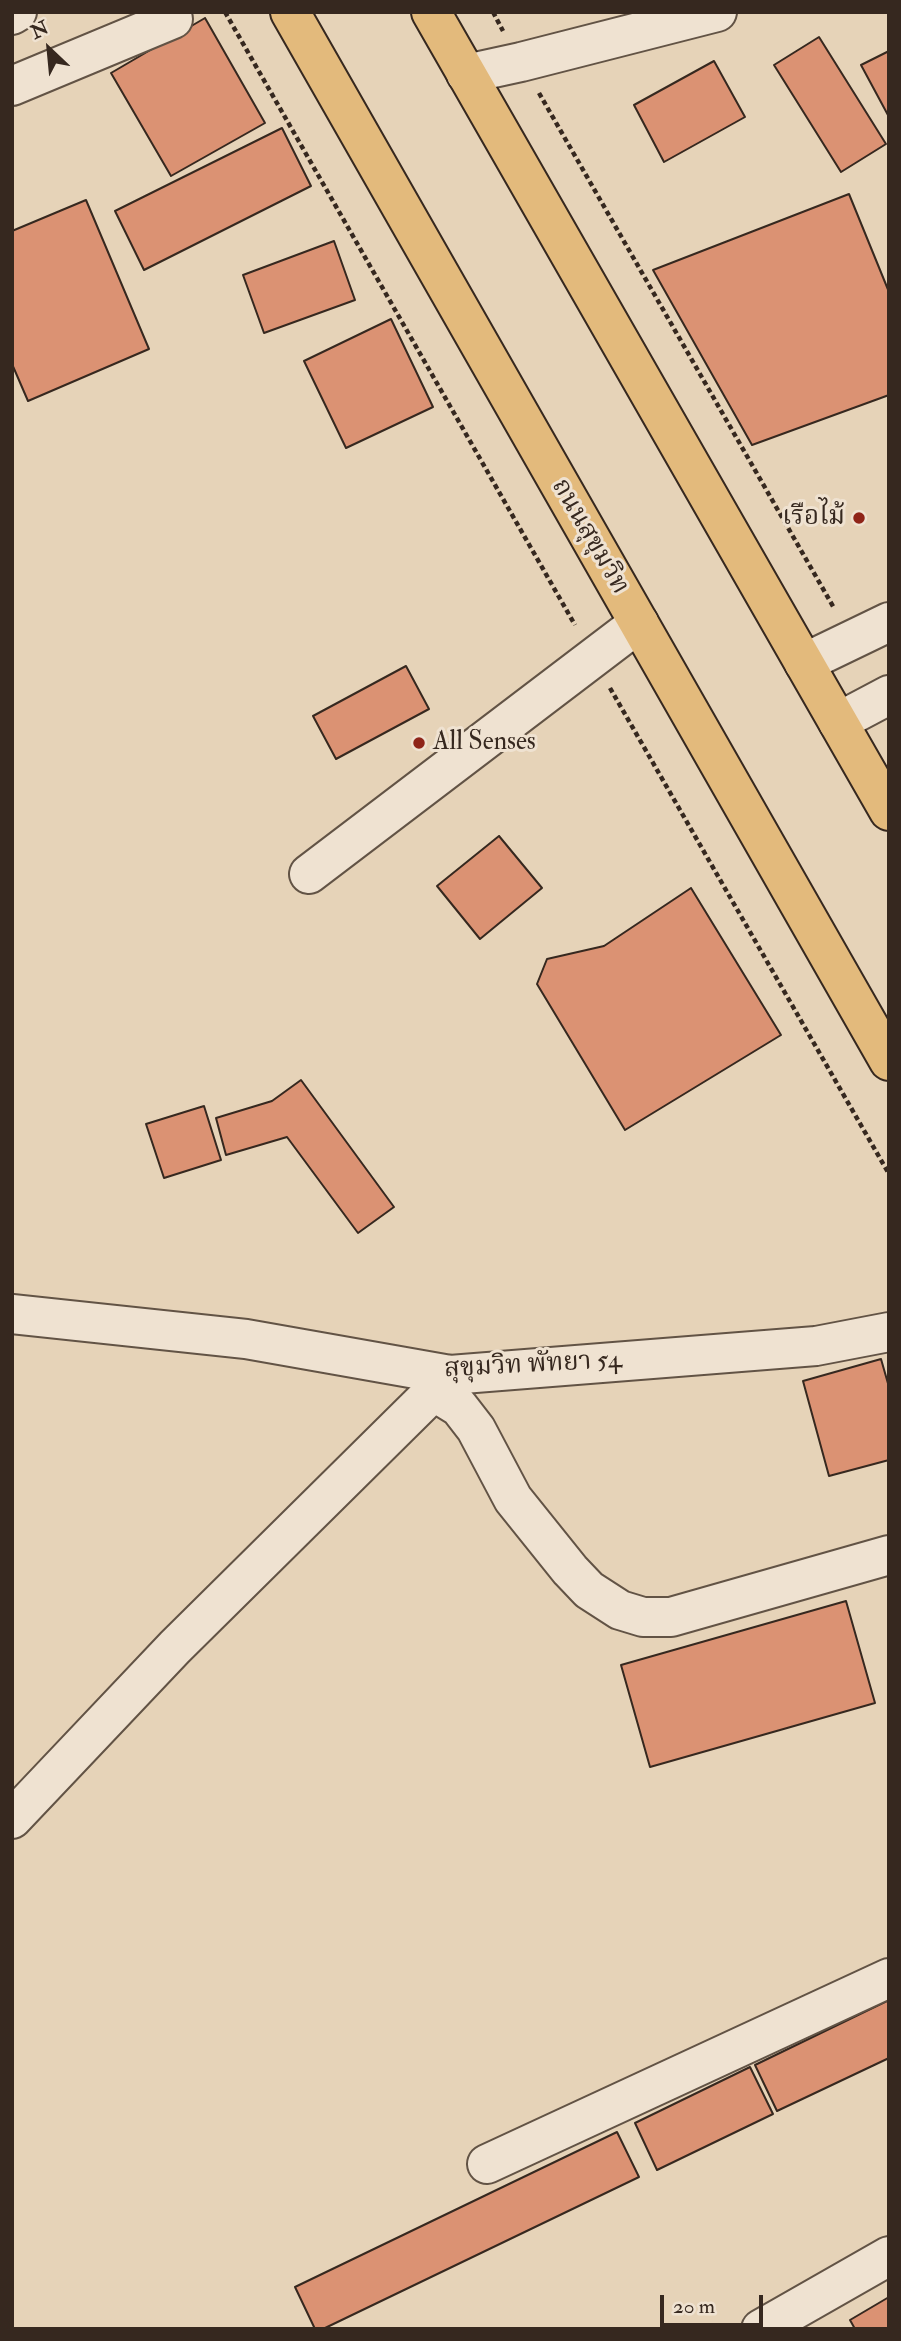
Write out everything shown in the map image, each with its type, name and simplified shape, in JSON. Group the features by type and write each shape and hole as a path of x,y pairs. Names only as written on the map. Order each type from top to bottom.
{"highway":[{"name":"ถนนสุขุมวิท","path":"290,12 889,1061"},
{"path":"431,12 889,811"}],"street":[{"path":"12,15 17,12"},
{"path":"466,74 717,12"},
{"path":"12,86 173,19"},
{"path":"804,663 889,622"},
{"path":"309,874 639,623"},
{"path":"838,722 889,695"},
{"name":"สุขุมวิท พัทยา 54","path":"12,1314 246,1339 442,1383 816,1346 889,1332"},
{"path":"12,1819 175,1647 442,1383 476,1429 513,1499 589,1590 620,1610 643,1617 671,1618 889,1555"},
{"path":"487,2164 889,1978"},
{"path":"761,2329 889,2256"}],"path":[{"path":"225,12 889,1174"},
{"path":"493,12 852,640"}],"building":[{"path":"205,18 265,123 171,176 111,73"},
{"path":"819,37 886,144 841,172 774,65"},
{"path":"889,51 889,117 861,65"},
{"path":"714,61 745,117 664,162 634,105"},
{"path":"282,128 311,186 144,270 115,211"},
{"path":"849,194 889,292 889,395 752,445 653,270"},
{"path":"86,200 149,349 28,401 12,364 12,231"},
{"path":"334,241 355,300 264,333 243,275"},
{"path":"391,319 433,407 346,448 304,361"},
{"path":"406,666 429,709 336,759 313,716"},
{"path":"499,836 542,888 480,939 437,886"},
{"path":"691,888 781,1035 625,1130 537,984 547,959 604,946"},
{"path":"301,1080 394,1207 358,1233 287,1137 226,1155 216,1118 272,1101"},
{"path":"204,1106 221,1160 164,1178 146,1124"},
{"path":"881,1359 889,1387 889,1460 829,1476 803,1381"},
{"path":"846,1601 875,1703 650,1767 621,1665"},
{"path":"889,2000 889,2058 777,2111 755,2065"},
{"path":"750,2067 773,2114 657,2170 635,2123"},
{"path":"617,2132 639,2177 323,2329 315,2329 295,2287"},
{"path":"889,2297 889,2329 855,2329 850,2320"}],"place":[{"name":"เรือไม้","path":"859,518"},
{"name":"All Senses","path":"419,743"}]}
